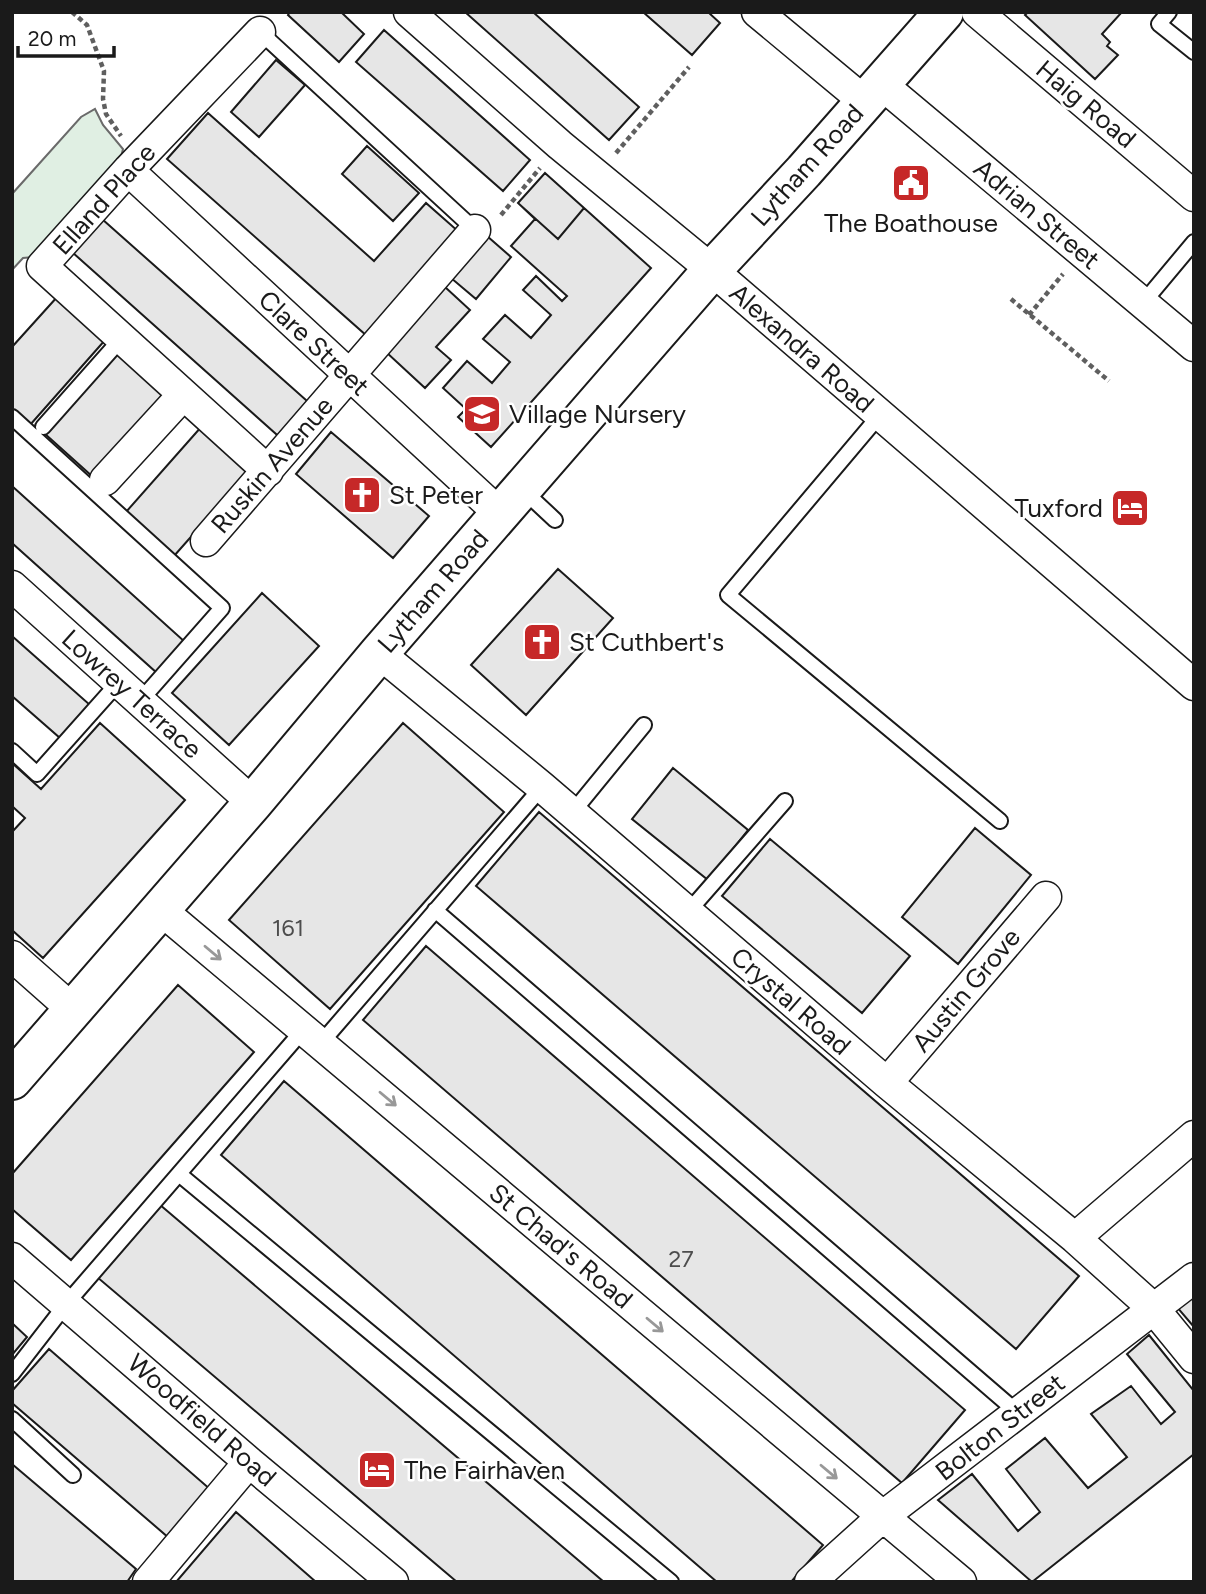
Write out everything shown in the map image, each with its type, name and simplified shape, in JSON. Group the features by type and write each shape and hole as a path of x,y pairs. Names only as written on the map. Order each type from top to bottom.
{"main road":[{"name":"Lytham Road","path":"12,1080 712,270 804,171 944,12"}],"street":[{"name":"Alexandra Road","path":"409,12 560,145 712,270 1194,685"},
{"name":"Adrian Street","path":"757,12 872,92 1081,252 1194,346"},
{"name":"Haig Road","path":"977,12 1194,197"},
{"name":"Elland Place","path":"260,32 128,170 42,267 268,471"},
{"name":"Clare Street","path":"128,170 350,377 511,501"},
{"name":"Ruskin Avenue","path":"206,541 475,230"},
{"path":"105,480 182,396"},
{"name":"Lowrey Terrace","path":"12,586 253,803"},
{"name":"Crystal Road","path":"379,653 542,787 887,1083 1075,1238 1154,1308 1194,1358"},
{"name":"Austin Grove","path":"887,1083 1046,897"},
{"name":"St Chad's Road","path":"161,910 961,1582"},
{"path":"12,956 73,1010"},
{"path":"1075,1238 1194,1136"},
{"name":"Woodfield Road","path":"12,1258 393,1582"},
{"name":"Bolton Street","path":"810,1582 882,1517 1194,1278"},
{"path":"148,1582 249,1462"}],"lane":[{"path":"1169,12 1159,24 1194,52"},
{"path":"260,32 475,230"},
{"path":"1143,303 1194,242"},
{"path":"43,427 121,339"},
{"path":"12,416 222,608 37,774 12,751"},
{"path":"880,416 728,595 1000,821"},
{"path":"511,501 555,520"},
{"path":"572,813 643,725"},
{"path":"12,1374 67,1303 179,1174 435,910 542,787"},
{"path":"688,912 785,801"},
{"path":"435,910 1018,1413"},
{"path":"179,1174 671,1582"},
{"path":"12,1419 73,1475"}],"path":[{"path":"72,12 87,25 104,71 103,99 106,114 131,150 128,170"},
{"path":"597,176 689,67"},
{"path":"475,230 490,228 560,145"},
{"path":"1029,315 1081,252"},
{"path":"1011,299 1109,381"}],"green space":[{"path":"95,109 103,125 123,149 119,165 34,257 23,258 12,270 12,194 81,117"}],"building":[{"path":"290,12 341,12 364,34 339,62 288,15"},
{"path":"465,12 533,12 639,107 609,140"},
{"path":"643,12 708,12 720,23 692,55"},
{"path":"1028,12 1122,12 1102,34 1110,42 1107,46 1118,55 1095,79 1025,15"},
{"path":"384,30 530,160 503,191 356,62"},
{"path":"276,60 305,85 259,137 231,112"},
{"path":"208,113 374,261 426,203 459,232 367,336 167,159"},
{"path":"367,146 419,193 393,221 342,174"},
{"path":"545,173 651,268 491,447 458,417 466,409 443,388 467,361 492,383 510,362 483,339 505,315 531,338 551,315 523,290 536,276 562,301 567,296 511,246 535,219 518,203"},
{"path":"545,173 584,208 558,239 518,203"},
{"path":"102,219 315,408 285,442 72,252"},
{"path":"487,236 511,257 476,299 451,278"},
{"path":"445,287 470,310 436,347 451,360 425,388 386,352"},
{"path":"58,296 106,339 30,425 12,410 12,347"},
{"path":"121,347 169,391 93,477 44,433"},
{"path":"202,426 251,469 174,556 126,512"},
{"name":"St Peter","path":"331,432 429,516 393,558 296,474"},
{"path":"12,486 185,642 157,673 12,543"},
{"name":"St Cuthbert's","path":"558,569 613,618 526,715 471,665"},
{"path":"262,593 319,646 229,745 172,693"},
{"path":"12,636 90,705 60,738 12,696"},
{"path":"100,723 185,800 43,958 12,930 12,832 25,818 12,806 12,763 41,789"},
{"path":"403,723 504,812 330,1009 229,920"},
{"path":"673,768 748,830 708,880 632,819"},
{"path":"539,812 1079,1276 1016,1349 476,886"},
{"path":"975,828 1031,875 958,964 902,917"},
{"path":"770,839 910,956 862,1013 722,896"},
{"path":"426,946 965,1410 902,1483 363,1020"},
{"path":"178,985 254,1052 71,1260 12,1209 12,1174"},
{"path":"284,1081 823,1545 791,1582 717,1582 221,1155"},
{"path":"159,1204 604,1582 457,1582 97,1277"},
{"path":"1194,1292 1194,1327 1176,1306"},
{"path":"12,1323 27,1337 12,1355"},
{"path":"1149,1335 1194,1391 1194,1454 1032,1582 938,1500 972,1474 1018,1531 1040,1512 1006,1469 1045,1438 1088,1488 1127,1457 1091,1414 1131,1386 1161,1424 1175,1412 1127,1354"},
{"path":"49,1349 211,1490 169,1538 12,1403 12,1391"},
{"path":"12,1464 136,1569 127,1582 12,1582"},
{"path":"236,1512 316,1582 176,1582"}],"place":[{"name":"The Boathouse","path":"911,183"},
{"name":"Village Nursery","path":"482,414"},
{"name":"St Peter","path":"362,495"},
{"name":"Tuxford","path":"1130,508"},
{"name":"St Cuthbert's","path":"542,642"},
{"name":"The Fairhaven","path":"377,1470"}]}
